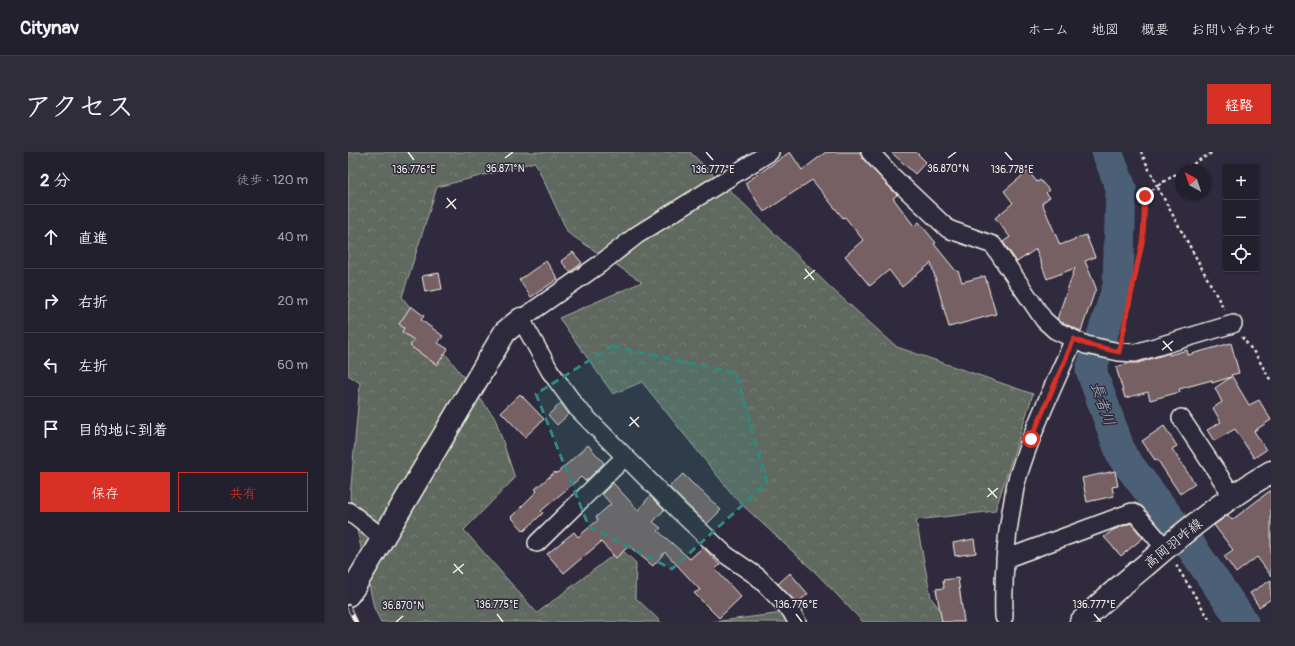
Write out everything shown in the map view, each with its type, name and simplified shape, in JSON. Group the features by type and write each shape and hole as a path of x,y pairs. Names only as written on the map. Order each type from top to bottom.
{"street":[{"path":"348,594 354,588 505,332 638,235 770,152"},
{"path":"870,152 893,177 948,229 994,245 1044,320 1055,330 1080,342 1116,351 1136,353 1233,324"},
{"path":"521,319 550,371 578,408 679,511 726,555 758,577 791,611 797,622"},
{"path":"1004,617 1003,586 1005,560 1016,484 1031,439 1080,342"},
{"path":"1181,418 1232,495"},
{"path":"537,543 625,457"},
{"name":"高岡羽咋線","path":"1081,622 1098,605 1168,545 1232,495 1271,472"},
{"path":"348,511 383,538"},
{"path":"1005,560 1132,512 1136,514 1168,545"}],"path":[{"path":"1141,152 1156,186 1233,324 1256,355 1271,381"},
{"path":"1192,164 1212,152"},
{"path":"1116,351 1143,238 1145,196 1156,186 1175,174"},
{"path":"1168,545 1211,622"}],"highlighted area":[{"path":"612,346 736,373 767,483 672,569 589,527 536,394"}],"green space":[{"path":"348,152 690,152 831,288 897,347 1033,394 995,511 916,520 931,598 950,622 863,622 816,573 737,500 642,382 613,394 559,318 642,282 568,233 535,162 437,187 402,297 495,418 515,478 464,530 537,613 621,549 636,563 635,597 661,622 381,622 374,608 350,497 360,383 348,375"},
{"path":"783,613 789,622 712,622"}],"building":[{"path":"790,152 802,170 826,152 860,152 863,159 897,195 893,198 914,226 919,222 936,243 934,244 956,271 958,271 962,282 985,276 996,314 949,327 931,263 902,287 889,270 870,286 845,256 863,240 812,180 764,212 745,183"},
{"path":"891,152 916,152 926,162 915,174"},
{"path":"1028,171 1037,182 1040,180 1049,190 1046,193 1050,197 1042,203 1060,245 1086,235 1095,257 1085,261 1096,288 1081,331 1057,319 1075,268 1047,279 1036,249 1017,262 1003,242 1010,237 995,218 1013,203 1004,191"},
{"path":"573,252 582,263 570,272 561,261"},
{"path":"546,261 558,279 531,297 519,280"},
{"path":"439,273 442,289 425,292 422,276"},
{"path":"411,306 424,316 421,320 443,336 438,343 448,349 437,365 410,346 414,340 402,332 404,328 399,324"},
{"path":"1231,343 1239,373 1231,375 1249,405 1259,400 1271,420 1254,431 1266,450 1254,458 1235,429 1214,441 1207,430 1221,422 1213,408 1222,402 1215,388 1231,377 1212,383 1212,380 1179,389 1180,392 1150,400 1148,392 1125,398 1116,367 1130,363 1138,363 1169,353 1169,355 1187,350 1188,355"},
{"path":"520,394 544,419 525,437 501,412"},
{"path":"561,403 569,414 557,425 548,415"},
{"path":"1164,426 1177,446 1172,449 1195,484 1180,494 1157,459 1155,460 1142,441"},
{"path":"588,445 604,463 588,479 585,481 581,477 541,511 543,513 524,531 511,517 537,491 535,489 555,472 556,474"},
{"path":"1115,471 1118,486 1112,487 1114,496 1087,502 1082,478"},
{"path":"683,474 721,510 707,524 669,487"},
{"path":"613,483 638,510 650,496 664,510 653,522 661,528 658,531 690,559 703,547 720,565 715,569 741,597 719,618 694,593 700,590 665,552 653,566 629,546 616,558 601,542 564,573 547,554 574,532 578,537 598,520 596,517 611,504 602,494"},
{"path":"1271,490 1271,576 1257,557 1236,573 1224,556 1233,550 1214,525 1228,515 1232,520"},
{"path":"1131,523 1143,538 1121,556 1104,537 1113,530"},
{"path":"974,539 976,553 955,556 953,543"},
{"path":"790,573 808,594 797,603 778,584"},
{"path":"958,578 964,622 942,622 936,589 944,588 943,580"},
{"path":"1271,580 1271,599 1259,607 1250,593"}],"waterway":[{"name":"長者川","path":"1107,152 1121,188 1118,286 1091,370 1122,456 1192,548 1243,622"}],"railway":[{"path":"348,606 356,622"}],"route":[{"path":"1031,439 1074,339 1086,344 1119,352 1143,238 1145,196"}]}
